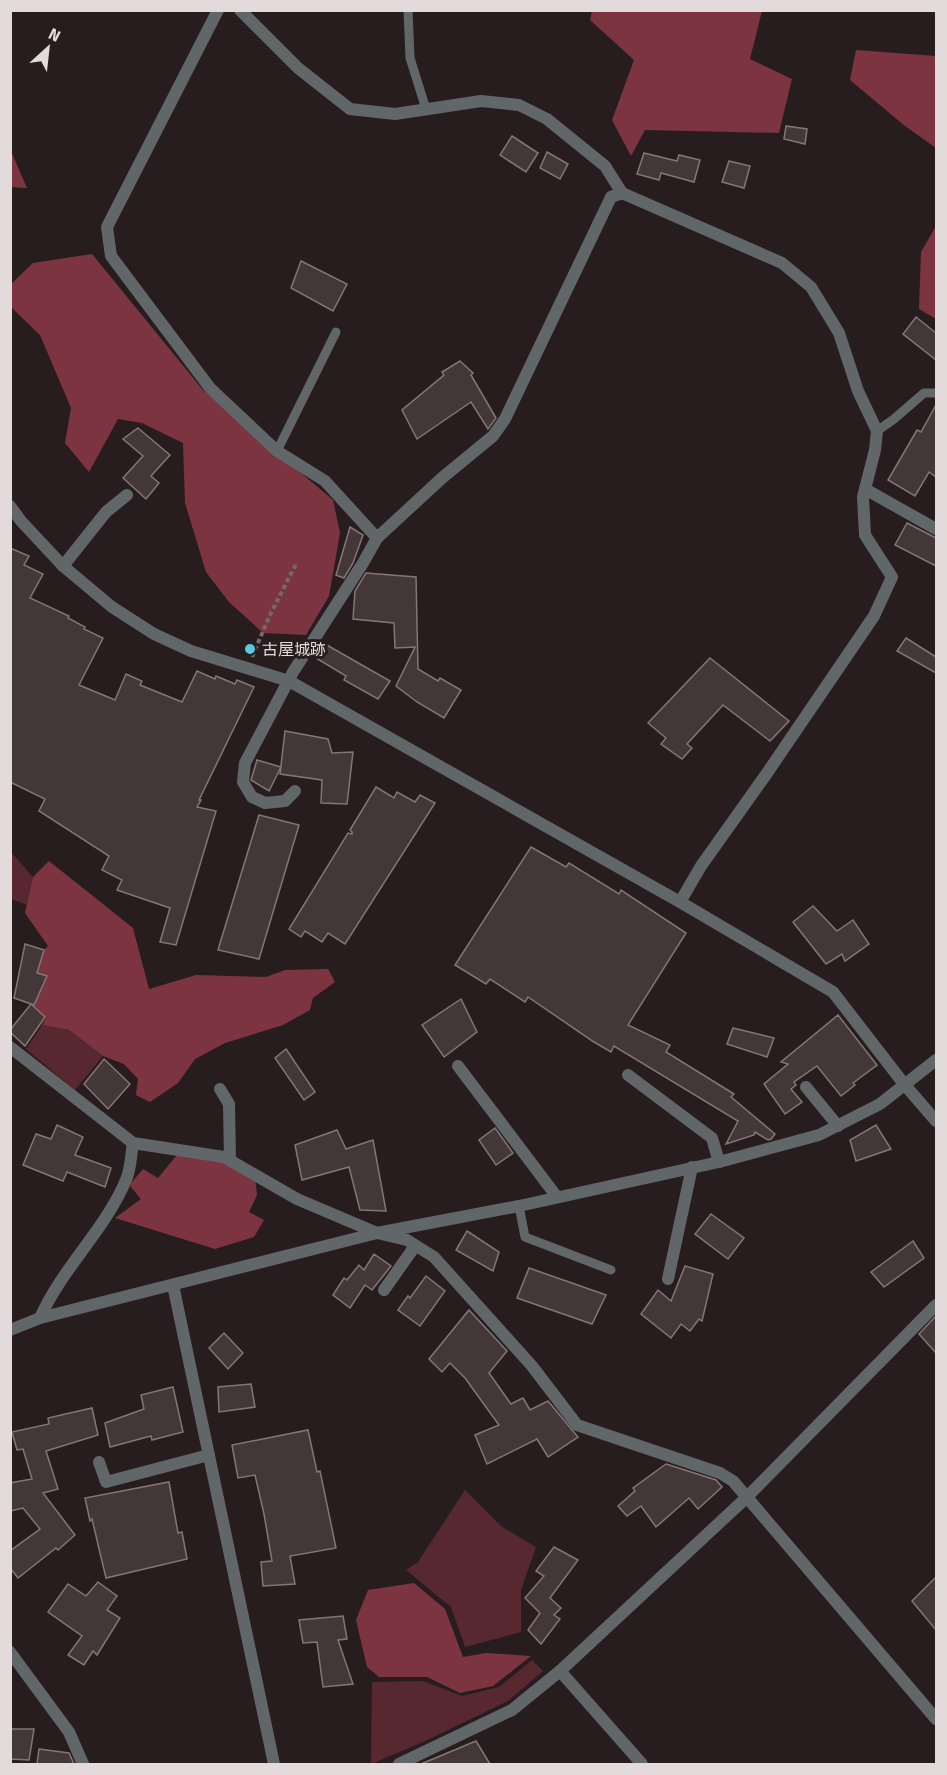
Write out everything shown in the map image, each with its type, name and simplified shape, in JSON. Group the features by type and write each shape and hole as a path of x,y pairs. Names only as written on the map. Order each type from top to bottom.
{"street":[{"path":"218,10 107,227 111,256 210,388 277,451 326,481 377,538"},
{"path":"240,10 298,68 350,109 395,114 481,101 519,105 547,119 605,166 622,193 782,263 811,287 840,333 858,391 877,431 875,450 863,497 865,535 892,578 874,616 701,866 680,902"},
{"path":"295,791 285,801 265,803 252,797 243,782 245,763 272,709 377,538 442,478 493,436 506,419 611,196 622,193"},
{"path":"865,489 936,529"},
{"path":"63,566 106,512 127,495"},
{"path":"10,506 63,566 112,608 154,634 191,651 289,681 680,902 833,992 904,1084 936,1121"},
{"path":"10,1047 133,1143 224,1157 297,1199 377,1233 406,1240 434,1257 532,1366 577,1425 720,1473 733,1481 936,1719"},
{"path":"10,1330 40,1318 377,1233 519,1206 719,1162 819,1135 880,1104 936,1060"},
{"path":"458,1066 557,1197"},
{"path":"628,1075 712,1138 719,1162"},
{"path":"806,1087 838,1126"},
{"path":"220,1089 229,1104 230,1160"},
{"path":"40,1318 62,1278 105,1220 127,1178 133,1143"},
{"path":"668,1279 692,1167"},
{"path":"384,1290 415,1246"},
{"path":"173,1285 274,1764"},
{"path":"399,1764 512,1710 560,1671 746,1498 936,1305"},
{"path":"99,1462 106,1482 209,1455"},
{"path":"10,1652 69,1732 83,1764"},
{"path":"560,1671 642,1764"}],"lane":[{"path":"408,10 410,58 426,109"},
{"path":"277,451 336,332"},
{"path":"877,431 924,393 936,393"},
{"path":"519,1206 525,1238 611,1270"}],"path":[{"path":"247,669 270,615 297,562"}],"shaded area":[{"path":"592,11 762,11 750,59 792,79 779,133 645,130 631,156 612,120 634,60 590,20"},
{"path":"856,50 936,56 936,148 905,126 850,80"},
{"path":"11,151 27,188 11,187"},
{"path":"936,226 936,319 919,309 921,252"},
{"path":"92,254 203,390 333,500 340,533 329,596 306,635 263,633 229,602 206,572 185,503 183,443 142,423 118,419 89,472 65,443 71,408 40,335 11,307 10,285 33,263"},
{"path":"10,851 33,877 27,905 11,899"},
{"path":"49,861 133,928 149,989 196,975 266,977 285,970 328,969 335,982 313,998 310,1010 283,1025 225,1043 195,1059 178,1083 150,1102 136,1095 138,1079 124,1064 103,1056 69,1030 42,1025 46,1018 33,1006 47,976 37,973 44,950 48,946 25,913 33,877"},
{"path":"42,1025 69,1030 103,1056 75,1090 26,1049"},
{"path":"177,1155 221,1159 255,1178 257,1195 249,1212 264,1220 254,1237 215,1249 115,1218 141,1199 130,1186 143,1169 158,1178"},
{"path":"465,1490 501,1526 536,1547 521,1590 521,1632 465,1647 451,1607 406,1570 418,1562"},
{"path":"414,1583 445,1609 463,1657 486,1653 531,1656 493,1686 460,1693 427,1677 379,1677 367,1667 356,1620 368,1590"},
{"path":"532,1660 543,1671 508,1701 371,1764 372,1682 423,1681 462,1696 499,1687"}],"building":[{"path":"786,126 807,129 805,144 784,139"},
{"path":"512,136 538,153 526,172 500,155"},
{"path":"547,152 568,164 560,179 540,168"},
{"path":"644,153 677,161 679,155 700,160 694,182 661,173 659,180 637,174"},
{"path":"729,161 750,166 744,188 722,182"},
{"path":"301,261 347,284 333,311 291,288"},
{"path":"916,317 936,333 936,360 903,334"},
{"path":"460,361 473,373 471,375 496,418 488,429 471,402 417,439 402,410 444,375 442,372"},
{"path":"936,405 936,477 929,472 915,496 888,480 917,430 921,432"},
{"path":"138,428 170,455 151,476 159,483 146,499 123,478 143,456 123,439"},
{"path":"907,523 936,538 936,566 895,545"},
{"path":"350,527 363,535 353,563 344,578 336,575"},
{"path":"10,548 29,556 24,565 43,574 30,598 69,616 68,618 85,627 84,629 103,638 79,685 115,700 126,674 142,681 140,685 182,702 197,671 215,679 216,676 235,684 237,680 254,687 199,800 201,800 197,807 216,811 176,945 160,942 170,908 117,890 122,880 102,870 109,856 39,811 45,799 10,782"},
{"path":"366,573 416,577 418,669 438,681 440,678 461,690 444,718 396,686 415,647 395,648 394,623 353,619 355,591"},
{"path":"906,638 936,657 936,673 897,651"},
{"path":"325,644 390,681 378,699 344,680 346,676 316,658"},
{"path":"710,658 789,721 770,741 723,705 687,744 692,748 682,759 661,744 666,738 648,723"},
{"path":"285,731 328,739 332,753 353,752 347,804 321,803 322,780 280,774"},
{"path":"257,760 281,767 269,791 251,780"},
{"path":"376,787 394,798 397,792 415,802 420,795 435,803 345,944 328,933 322,942 305,931 301,937 289,929 348,833 352,834 350,830"},
{"path":"259,815 299,825 259,959 218,950"},
{"path":"531,847 566,867 569,863 619,894 621,890 686,933 628,1025 670,1045 666,1052 734,1094 731,1097 775,1134 771,1139 768,1140 755,1132 754,1135 726,1144 738,1121 614,1046 611,1052 594,1042 528,997 525,1002 490,979 486,984 455,965"},
{"path":"813,906 837,931 853,920 869,944 845,961 842,954 826,964 793,922"},
{"path":"25,944 44,950 37,973 47,976 34,1005 14,998"},
{"path":"461,999 477,1032 444,1057 422,1025"},
{"path":"31,1004 45,1017 25,1046 10,1030"},
{"path":"838,1015 877,1065 853,1083 855,1085 841,1096 817,1066 794,1082 796,1085 791,1089 802,1102 785,1114 764,1084 788,1064 781,1062"},
{"path":"733,1028 774,1038 767,1057 727,1044"},
{"path":"286,1049 315,1092 304,1100 275,1058"},
{"path":"104,1059 130,1084 108,1109 84,1084"},
{"path":"57,1125 83,1137 75,1155 111,1168 105,1187 67,1172 63,1181 23,1165 36,1134 51,1139"},
{"path":"876,1125 891,1149 856,1161 850,1140"},
{"path":"495,1128 513,1153 496,1165 479,1140"},
{"path":"337,1130 346,1149 373,1140 386,1211 360,1210 349,1167 302,1180 295,1145"},
{"path":"711,1214 744,1238 728,1259 695,1234"},
{"path":"467,1231 499,1252 493,1271 456,1250"},
{"path":"913,1241 924,1258 884,1287 871,1272"},
{"path":"374,1254 391,1266 372,1290 365,1285 350,1308 333,1295 344,1278 347,1280 359,1265 364,1270"},
{"path":"685,1266 713,1274 702,1321 699,1319 690,1331 681,1324 671,1338 641,1314 658,1290 671,1301"},
{"path":"529,1268 606,1295 592,1324 517,1298"},
{"path":"426,1276 445,1291 420,1326 398,1310"},
{"path":"469,1310 507,1351 489,1373 511,1404 523,1398 530,1410 548,1401 578,1437 548,1457 537,1439 487,1464 475,1435 499,1425 465,1378 450,1363 442,1372 429,1359"},
{"path":"936,1316 936,1353 919,1334"},
{"path":"224,1333 243,1353 228,1369 209,1348"},
{"path":"251,1384 255,1407 219,1412 218,1387"},
{"path":"173,1387 183,1432 152,1440 151,1436 110,1447 105,1423 144,1409 141,1395"},
{"path":"92,1408 98,1435 46,1451 58,1489 43,1493 75,1535 18,1578 10,1568 10,1551 40,1529 23,1508 10,1511 10,1483 32,1479 23,1449 17,1450 12,1432 49,1424 48,1418"},
{"path":"308,1430 317,1472 320,1471 336,1548 290,1556 295,1584 263,1586 261,1562 272,1561 264,1514 255,1475 238,1478 232,1445"},
{"path":"666,1464 716,1480 722,1487 698,1509 689,1498 656,1527 641,1506 627,1516 618,1506 635,1491 633,1488"},
{"path":"169,1482 178,1533 182,1532 187,1559 106,1578 85,1498"},
{"path":"554,1547 578,1560 550,1598 561,1608 554,1615 560,1619 541,1644 528,1630 540,1613 525,1598 544,1576 536,1571"},
{"path":"936,1577 936,1630 912,1601"},
{"path":"98,1582 117,1596 107,1610 120,1618 97,1655 93,1651 84,1665 68,1655 82,1636 48,1612 68,1584 86,1596"},
{"path":"343,1616 347,1639 338,1640 353,1684 323,1687 317,1642 303,1643 299,1620"},
{"path":"10,1729 34,1729 29,1760 10,1759"},
{"path":"476,1741 490,1764 421,1764"},
{"path":"39,1749 69,1753 74,1764 37,1764"}],"place":[{"name":"古屋城跡","path":"250,649"}]}
